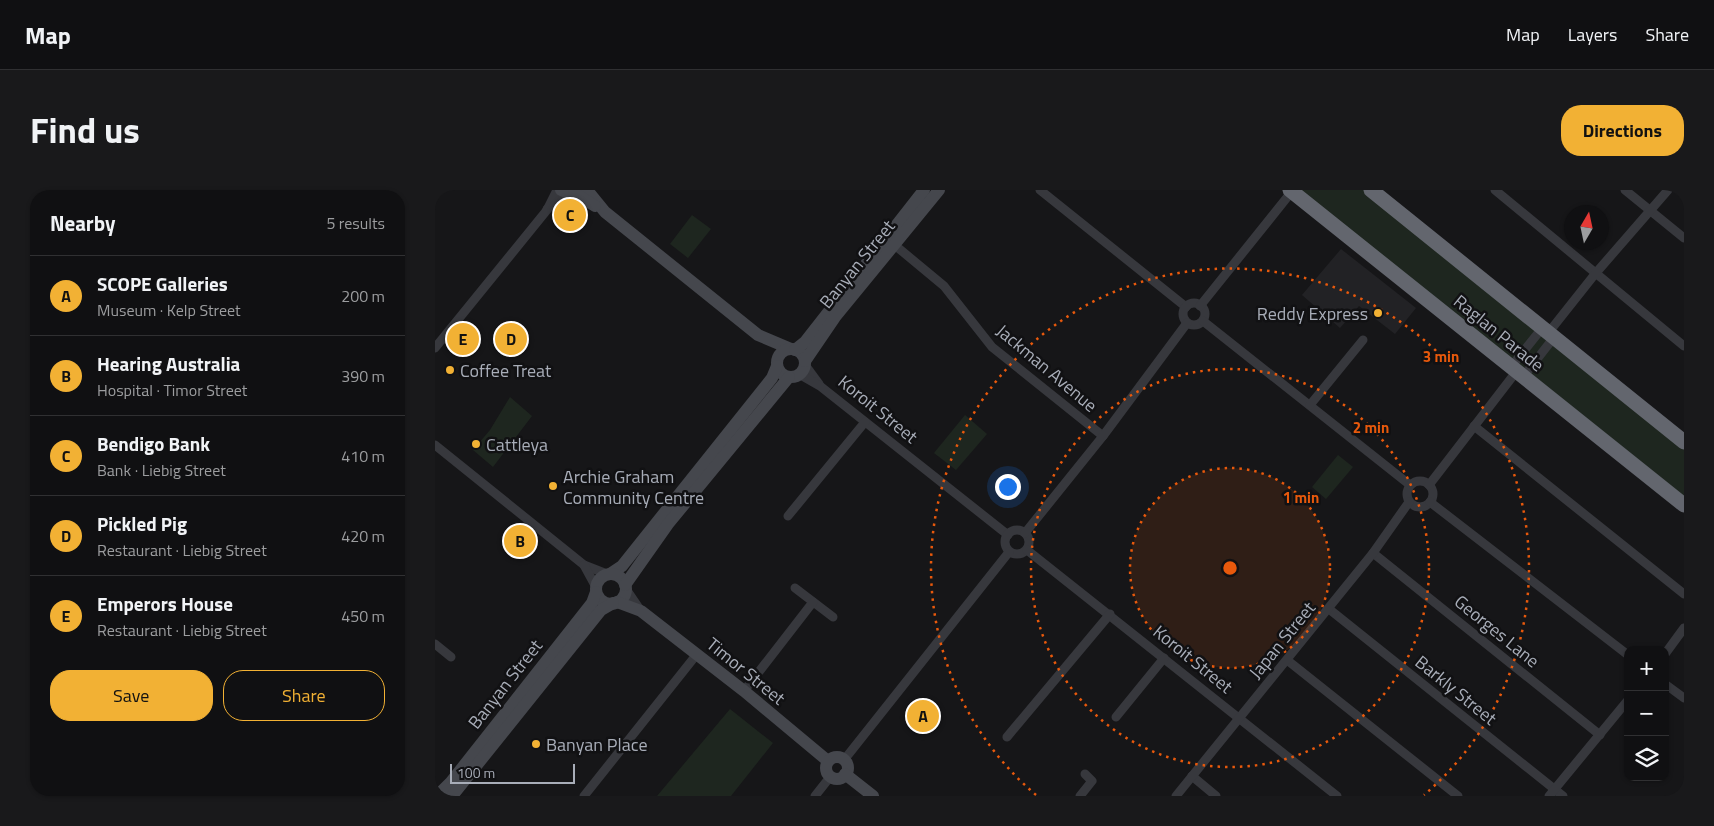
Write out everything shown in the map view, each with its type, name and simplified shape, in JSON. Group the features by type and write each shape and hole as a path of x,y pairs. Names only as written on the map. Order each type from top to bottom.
{"highway":[{"name":"Raglan Parade","path":"1292,190 1684,505"},
{"name":"Raglan Parade","path":"1371,190 1684,442"}],"street":[{"path":"587,190 605,212"},
{"name":"Banyan Street","path":"626,587 632,573 668,524 799,369 891,242 924,190"},
{"name":"Banyan Street","path":"793,350 805,342 891,242 939,190"},
{"path":"1040,190 1186,307"},
{"path":"1201,306 1292,190"},
{"path":"1495,190 1684,346"},
{"path":"1625,190 1684,238"},
{"path":"1429,485 1595,274 1668,190"},
{"path":"435,348 547,210 568,191 605,212 762,338 801,354 799,369 781,373 762,338"},
{"name":"Jackman Avenue","path":"891,242 944,286 992,347 1103,436"},
{"path":"1191,304 1201,306 1204,310 1203,321 1197,325 1187,322 1183,316 1186,307 1191,304"},
{"path":"1203,321 1410,485"},
{"path":"1025,533 1103,436 1187,322"},
{"path":"1517,372 1549,332"},
{"path":"1310,405 1363,340"},
{"path":"596,589 600,579 622,566 771,378 783,351 793,350"},
{"name":"Koroit Street","path":"799,369 1008,535"},
{"path":"788,516 865,422"},
{"path":"1474,426 1684,594"},
{"path":"435,445 583,566 602,601 615,603 623,597 626,587 620,577 583,566"},
{"path":"1420,481 1429,485 1433,494 1431,502 1418,508 1409,502 1406,495 1410,485 1420,481"},
{"name":"Japan Street","path":"1176,796 1329,609 1373,553 1409,502"},
{"path":"1431,502 1624,651"},
{"path":"1016,530 1025,533 1029,541 1027,550 1017,555 1009,552 1005,544 1008,535 1016,530"},
{"name":"Koroit Street","path":"1027,550 1337,796"},
{"path":"844,760 1009,552"},
{"name":"Georges Lane","path":"1373,553 1601,735"},
{"name":"Timor Street","path":"626,587 641,611"},
{"path":"795,588 833,617"},
{"name":"Banyan Street","path":"452,796 550,664 592,603 596,589"},
{"path":"745,692 813,602"},
{"name":"Banyan Street","path":"437,796 451,782 550,664 601,610 615,603"},
{"name":"Timor Street","path":"615,603 641,611 745,692 828,761"},
{"name":"Barkly Street","path":"1329,609 1552,793 1563,796"},
{"path":"1007,737 1109,614"},
{"path":"1669,649 1684,628"},
{"path":"435,644 451,657"},
{"path":"584,796 697,654"},
{"path":"1116,717 1164,658"},
{"path":"1287,660 1458,796"},
{"path":"1669,687 1684,698"},
{"path":"1552,793 1624,705"},
{"path":"838,757 844,760 848,768 845,774 840,778 830,777 826,771 828,761 838,757"},
{"path":"845,774 873,796"},
{"path":"1080,796 1093,781 1085,774"},
{"path":"1192,776 1216,796"},
{"path":"815,796 830,777"}],"shaded area":[{"path":"1290,190 1371,190 1684,442 1684,505"},
{"path":"692,215 711,229 688,258 670,244"},
{"path":"1341,249 1416,308 1395,334 1359,306 1340,328 1302,295"},
{"path":"510,397 532,416 493,467 473,450 490,430"},
{"path":"965,415 987,434 956,470 934,453"},
{"path":"1338,455 1353,467 1326,499 1312,487"},
{"path":"730,709 773,743 731,796 657,796"}],"place":[{"name":"Bendigo Bank","path":"570,215"},
{"name":"Reddy Express","path":"1378,313"},
{"name":"Emperors House","path":"463,339"},
{"name":"Pickled Pig","path":"511,339"},
{"name":"Coffee Treat","path":"450,370"},
{"name":"Cattleya","path":"476,444"},
{"name":"Archie Graham Community Centre","path":"553,486"},
{"name":"Hearing Australia","path":"520,541"},
{"name":"SCOPE Galleries","path":"923,716"},
{"name":"Banyan Place","path":"536,744"}]}
